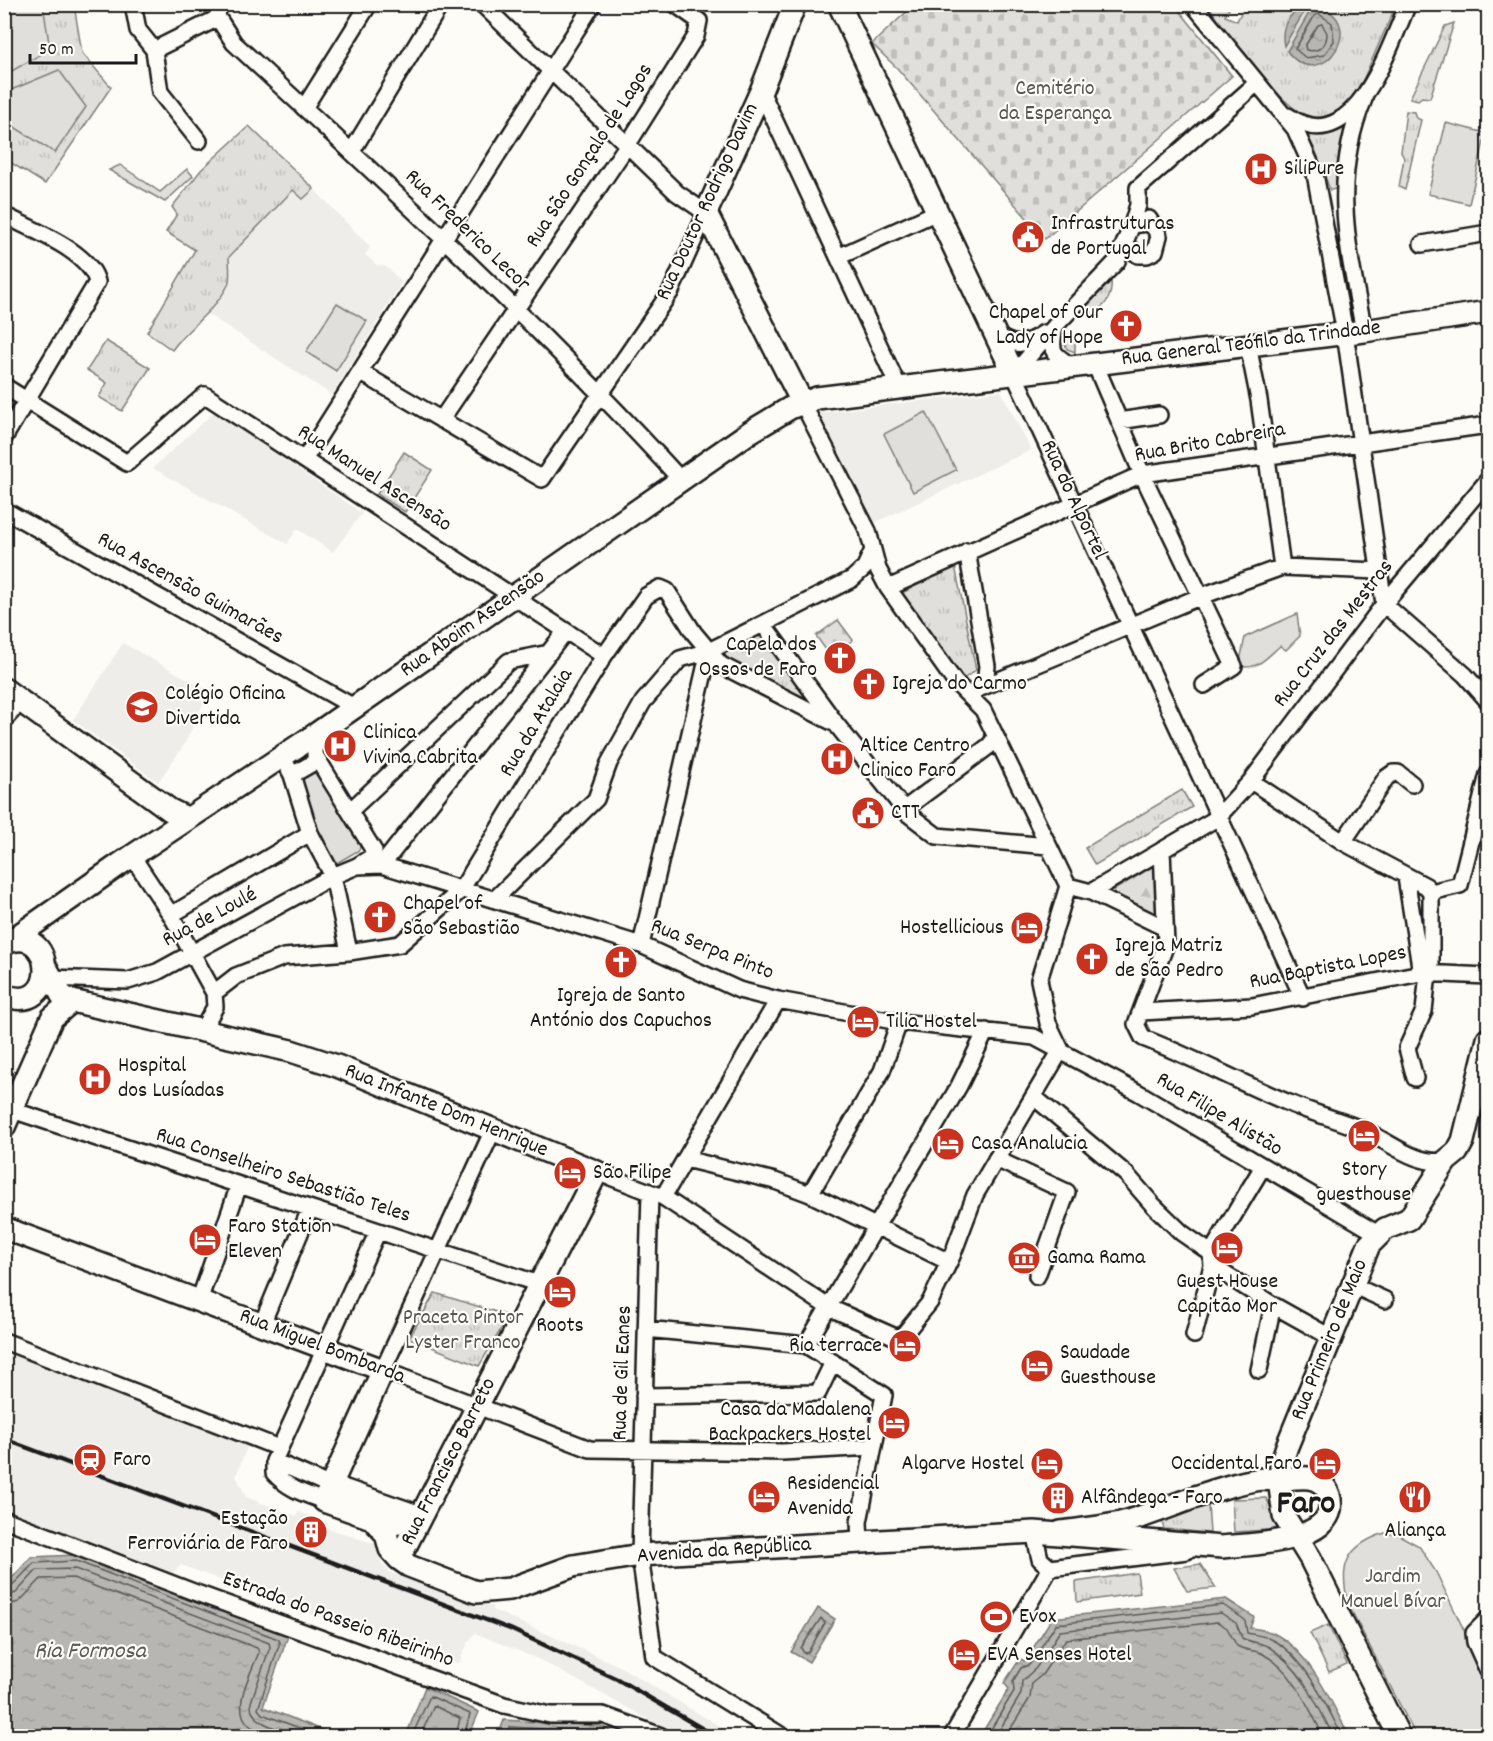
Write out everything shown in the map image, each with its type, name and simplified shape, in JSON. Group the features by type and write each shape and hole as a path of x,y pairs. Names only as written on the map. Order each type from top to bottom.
{"street":[{"path":"133,4 138,30 154,51 160,92 199,141"},
{"path":"304,108 369,4"},
{"path":"352,151 441,4"},
{"path":"482,4 677,193 706,213 868,531 878,569 888,588 963,691 983,710 1068,886 1039,980 1048,1023 1061,1050 975,1195 949,1262 810,1194 775,1181 685,1158"},
{"path":"304,460 593,4"},
{"name":"Rua São Gonçalo de Lagos","path":"441,420 628,144 696,36 699,21 675,4"},
{"name":"Rua Doutor Rodrigo Davim","path":"441,420 542,479 671,291 761,91 795,4"},
{"name":"Rua do Alportel","path":"839,4 1132,626 1218,818 1303,998"},
{"path":"1193,4 1297,132 1321,195 1354,332"},
{"path":"1202,4 1207,22"},
{"path":"1408,4 1353,127 1343,183 1361,442 1384,604 1486,695"},
{"path":"154,51 217,11"},
{"name":"Rua Frederico Lecor","path":"217,11 234,43 443,238 600,392 681,480"},
{"path":"1014,374 1054,326 1117,261 1138,205 1138,188 1257,83"},
{"path":"761,91 898,388"},
{"path":"1283,113 1296,122 1309,126 1325,126 1344,119 1364,99"},
{"path":"1117,261 1147,255 1155,250 1159,243 1155,227 1138,205"},
{"path":"838,257 936,213"},
{"path":"4,215 83,258 94,270 97,282 4,438"},
{"path":"1129,232 1148,223 1155,227"},
{"path":"1129,232 1132,252 1147,255"},
{"path":"1422,244 1488,233"},
{"name":"Rua General Teófilo da Trindade","path":"898,388 1354,332 1488,312"},
{"path":"994,333 1007,343 1021,344 1033,340 1054,326"},
{"path":"1054,326 1051,347 1054,355 1073,367"},
{"path":"1248,345 1267,455 1282,567"},
{"path":"1095,364 1142,474 1234,666 1204,685"},
{"path":"360,372 441,420"},
{"path":"4,386 28,401"},
{"name":"Rua Aboim Ascensão","path":"7,943 132,856 316,734 750,432 817,398 898,388"},
{"name":"Rua Manuel Ascensão","path":"28,401 127,463 205,395 604,656"},
{"path":"1119,421 1159,415"},
{"name":"Rua Brito Cabreira","path":"888,588 1142,474 1488,425"},
{"name":"Rua Cruz das Mestras","path":"1091,892 1218,818 1251,781 1384,604 1488,480"},
{"name":"Rua Ascensão Guimarães","path":"4,510 354,707"},
{"path":"495,899 596,799 609,763 643,702 680,659 709,651 852,579 865,567 873,550"},
{"path":"968,551 987,666 985,686"},
{"path":"963,691 985,686 1199,597 1282,567 1379,571"},
{"path":"852,579 870,579 888,588"},
{"name":"Rua da Atalaia","path":"214,993 236,976 284,957 349,952 400,944 461,890 604,656 646,596 660,588 667,591 709,651"},
{"path":"763,624 836,724 907,813 937,836 1048,846"},
{"path":"382,865 566,632"},
{"path":"709,651 721,665 836,724"},
{"path":"641,945 709,651"},
{"path":"351,810 509,661 549,653"},
{"path":"4,720 13,695 153,795 170,810 188,819"},
{"path":"316,734 314,745 318,760 374,850 370,858 357,866"},
{"path":"907,813 910,805 989,746 996,737"},
{"path":"282,756 292,775 310,833 333,876 349,952"},
{"path":"292,775 318,760"},
{"path":"1343,842 1386,778 1393,773 1398,773 1412,784"},
{"path":"1251,781 1343,842 1431,892 1460,885 1485,809 1488,774"},
{"path":"153,795 168,815 168,824 158,840"},
{"path":"171,915 310,833"},
{"path":"370,841 382,850 392,850"},
{"path":"1162,850 1166,944 1136,1024 1143,1038 1181,1053 1290,1104 1360,1128 1410,1156 1431,1163 1446,1161"},
{"path":"132,856 171,915 214,993 215,1007 201,1032"},
{"name":"Rua Serpa Pinto","path":"382,865 641,945 739,990 778,1000 899,1022 1034,1037"},
{"name":"Rua de Loulé","path":"48,969 128,981 157,972 193,955 333,876 357,866 382,865"},
{"path":"1406,877 1427,973"},
{"path":"1068,886 1091,892 1165,928"},
{"path":"1415,1078 1407,1048 1424,1011 1431,892"},
{"name":"Rua Aboim Ascensão","path":"48,969 48,930 65,902"},
{"path":"7,943 20,940 31,943 40,951 62,996 72,1001 52,1018 8,1119"},
{"path":"7,996 19,998 35,992 42,986 48,969"},
{"name":"Rua Baptista Lopes","path":"1141,1012 1252,1006 1427,973 1488,976"},
{"path":"7,996 37,1006 47,1032"},
{"path":"657,1195 685,1158 778,1000"},
{"name":"Rua Infante Dom Henrique","path":"72,1001 201,1032 249,1040 337,1066 657,1195 828,1307 900,1339 930,1302 949,1262"},
{"path":"810,1194 882,1071 899,1022"},
{"path":"806,1345 874,1226 959,1086 986,1031"},
{"name":"Rua Filipe Alistão","path":"1034,1037 1139,1093 1262,1168 1378,1234"},
{"path":"1378,1234 1409,1219 1446,1161 1457,1152 1463,1141 1484,1072 1488,1039"},
{"path":"1034,1097 1126,1174 1153,1205 1211,1259 1273,1305 1332,1338"},
{"name":"Rua Conselheiro Sebastião Teles","path":"8,1119 239,1185 539,1284"},
{"path":"327,1493 493,1130"},
{"path":"996,1159 1067,1192 1037,1276"},
{"path":"1194,1335 1211,1259 1262,1168"},
{"name":"Rua Francisco Barreto","path":"399,1559 597,1172"},
{"path":"200,1301 239,1185"},
{"name":"Rua de Gil Eanes","path":"657,1195 646,1329 640,1555 654,1657 782,1737"},
{"path":"262,1324 310,1209"},
{"name":"Rua Miguel Bombarda","path":"4,1228 590,1449 782,1452 873,1447"},
{"path":"277,1454 378,1231"},
{"name":"Rua Primeiro de Maio","path":"1280,1480 1286,1450 1369,1245 1378,1234"},
{"path":"1352,1285 1385,1300"},
{"path":"1259,1370 1273,1305"},
{"path":"646,1329 806,1345 884,1395 859,1522 860,1542"},
{"path":"4,1341 277,1454 327,1493 375,1522 386,1534 390,1549 399,1559"},
{"path":"644,1396 818,1393 833,1362"},
{"name":"Rua Primeiro de Maio","path":"1286,1450 1288,1462 1310,1478"},
{"path":"1304,1533 1324,1523 1331,1510 1331,1503 1323,1484 1310,1478 1280,1480 1284,1516 1304,1533 1310,1558 1399,1737"},
{"name":"Avenida da República","path":"1061,1532 1126,1521 1255,1480 1280,1480"},
{"path":"327,1493 420,1517"},
{"path":"375,1522 391,1526 420,1517"},
{"name":"Estrada do Passeio Ribeirinho","path":"4,1519 191,1591 504,1704 550,1715 603,1715 646,1729 661,1737"},
{"path":"952,1737 1050,1568 1040,1559 1034,1532"},
{"name":"Avenida da República","path":"399,1559 464,1588 476,1592 494,1592 573,1566 640,1555 1034,1532 1061,1532 1222,1547"},
{"name":"Avenida da República","path":"1050,1568 1285,1540 1304,1533"},
{"name":"Avenida da República","path":"1252,1544 1310,1558"},
{"path":"1488,1619 1474,1633 1475,1642 1488,1671"}],"shaded area":[{"path":"314,189 370,247 365,255 377,265 385,266 402,282 332,395 206,313 229,284 229,257 293,190 303,199"},
{"path":"1001,391 1031,450 874,523 819,413"},
{"path":"214,412 362,513 333,552 297,529 287,544 153,468"},
{"name":"Colégio Oficina Divertida","path":"123,643 209,691 184,745 158,782 73,720"},
{"path":"4,1349 248,1444 236,1476 246,1497 296,1516 299,1512 328,1523 327,1528 375,1544 381,1563 391,1573 469,1603 493,1606 493,1610 619,1666 736,1736 679,1736 540,1660 475,1633 468,1642 459,1664 372,1630 369,1636 181,1565 170,1576 5,1509"}],"green space":[{"name":"Cemitério da Esperança","path":"915,4 1175,5 1232,76 1045,239 897,68 872,44"},
{"path":"4,5 74,5 82,53 111,87 45,184 5,159"},
{"path":"43,5 50,49 5,75 5,7"},
{"path":"1208,5 1231,5 1225,16 1237,21 1245,5 1396,5 1356,96 1336,112 1311,117 1300,112 1271,86 1240,50"},
{"path":"1454,23 1430,98 1422,97 1418,100 1410,98 1445,26"},
{"path":"59,70 86,107 55,153 5,121 4,93"},
{"path":"1406,111 1414,112 1416,118 1421,120 1405,190 1399,187 1404,158 1401,152"},
{"path":"1446,123 1486,133 1469,204 1428,194"},
{"path":"1346,124 1336,170 1336,189 1330,190 1316,152 1304,130 1332,131"},
{"path":"249,126 314,189 303,199 293,190 229,257 229,282 223,294 172,350 147,332 195,250 166,232 177,214 172,207 201,170"},
{"path":"120,165 160,192 187,169 193,176 165,202 109,170"},
{"path":"1111,281 1110,294 1104,305 1094,312 1080,313"},
{"path":"337,303 367,321 336,371 306,352"},
{"path":"1072,334 1075,337 1075,352 1067,349 1064,342 1066,335"},
{"path":"106,341 150,368 122,411 99,397 107,383 87,370"},
{"path":"926,412 956,470 913,492 884,434"},
{"path":"404,452 432,470 405,512 377,494"},
{"path":"955,566 976,670 962,680 902,593"},
{"path":"1297,614 1300,636 1286,650 1280,646 1256,665 1239,666 1245,637"},
{"path":"838,620 853,640 831,657 816,636"},
{"path":"759,634 811,701 727,660 722,653"},
{"path":"316,769 361,842 359,850 335,864 310,833 302,781 304,774"},
{"path":"1182,790 1192,807 1095,865 1085,848"},
{"path":"1152,867 1158,871 1157,914 1148,917 1113,898 1114,890"},
{"name":"Praceta Pintor Lyster Franco","path":"435,1293 509,1316 479,1366 409,1338"},
{"path":"1266,1498 1282,1529 1234,1532 1232,1499"},
{"path":"1208,1505 1210,1533 1164,1529 1162,1522"},
{"name":"Jardim Manuel Bívar","path":"1385,1533 1399,1535 1419,1546 1436,1572 1488,1680 1488,1736 1416,1736 1349,1606 1344,1580 1348,1560 1361,1544"},
{"path":"1200,1564 1216,1588 1187,1591 1174,1568"},
{"path":"1137,1573 1140,1593 1077,1602 1076,1582"},
{"path":"1328,1625 1347,1664 1329,1672 1310,1633"}],"water":[{"path":"1313,6 1331,12 1339,24 1341,37 1336,50 1327,60 1315,65 1301,63 1287,51"},
{"path":"1307,7 1284,46 1283,33 1287,21 1300,9"},
{"name":"Ria Formosa","path":"76,1555 288,1636 263,1707 338,1736 5,1736 5,1586 31,1557"},
{"path":"1226,1599 1254,1617 1250,1628 1273,1633 1298,1652 1318,1678 1349,1736 980,1736 1009,1689 1004,1683 1020,1659 1025,1661 1052,1618"},
{"path":"818,1608 835,1619 809,1662 791,1652"},
{"path":"425,1687 479,1712 469,1736 406,1736"},
{"path":"504,1720 600,1726 621,1736 498,1736"}],"railway":[{"path":"4,1439 510,1629 617,1679 715,1736"}],"place":[{"name":"SiliPure","path":"1261,169"},
{"name":"Infrastruturas de Portugal","path":"1028,237"},
{"name":"Chapel of Our Lady of Hope","path":"1126,326"},
{"name":"Capela dos Ossos de Faro","path":"840,658"},
{"name":"Igreja do Carmo","path":"869,684"},
{"name":"Colégio Oficina Divertida","path":"142,707"},
{"name":"Clinica Vivina Cabrita","path":"340,746"},
{"name":"Altice Centro Clinico Faro","path":"837,759"},
{"name":"CTT","path":"868,813"},
{"name":"Chapel of São Sebastião","path":"380,917"},
{"name":"Hostellicious","path":"1027,928"},
{"name":"Igreja Matriz de São Pedro","path":"1092,959"},
{"name":"Igreja de Santo António dos Capuchos","path":"621,962"},
{"name":"Tilia Hostel","path":"863,1022"},
{"name":"Hospital dos Lusíadas","path":"95,1079"},
{"name":"Story guesthouse","path":"1364,1136"},
{"name":"Casa Analucia","path":"948,1144"},
{"name":"São Filipe","path":"570,1173"},
{"name":"Faro Station Eleven","path":"205,1240"},
{"name":"Guest House Capitão Mor","path":"1227,1248"},
{"name":"Gama Rama","path":"1024,1258"},
{"name":"Roots","path":"560,1292"},
{"name":"Ria terrace","path":"905,1346"},
{"name":"Saudade Guesthouse","path":"1037,1366"},
{"name":"Casa da Madalena Backpackers Hostel","path":"894,1423"},
{"name":"Faro","path":"90,1460"},
{"name":"Algarve Hostel","path":"1047,1464"},
{"name":"Occidental Faro","path":"1325,1464"},
{"name":"Residencial Avenida","path":"764,1497"},
{"name":"Aliança","path":"1415,1497"},
{"name":"Alfândega - Faro","path":"1058,1498"},
{"name":"Estação Ferroviária de Faro","path":"311,1532"},
{"name":"Evox","path":"996,1617"},
{"name":"EVA Senses Hotel","path":"964,1655"}],"district":[{"name":"Faro","path":"1306,1505"}]}
